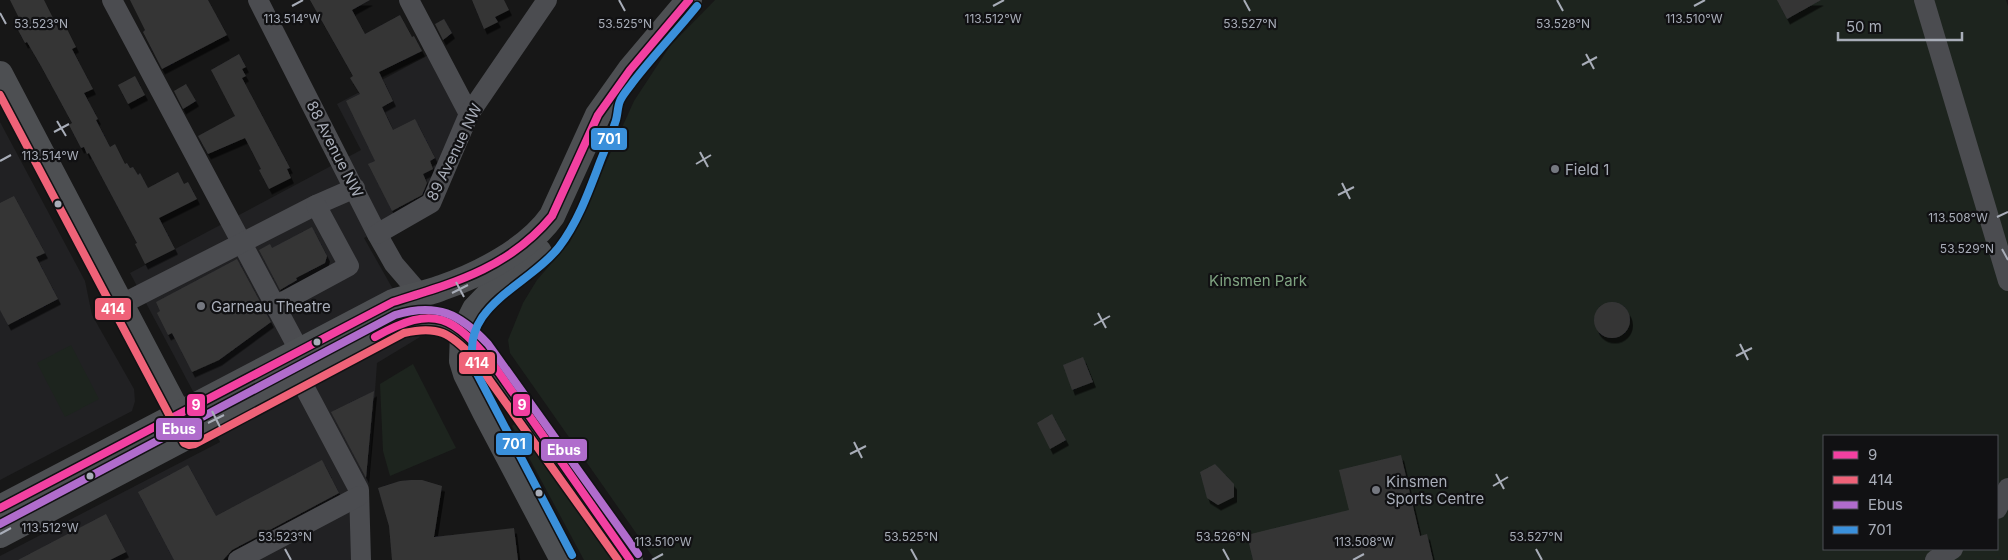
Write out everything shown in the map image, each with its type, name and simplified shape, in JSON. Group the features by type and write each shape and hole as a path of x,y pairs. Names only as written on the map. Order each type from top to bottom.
{"main road":[{"path":"0,535 185,425 299,350 393,302 440,288 475,274 509,255 542,230 552,216 598,115 630,70 689,0"},
{"path":"0,74 120,305 185,425"},
{"path":"563,560 466,374 462,361 463,333 475,308 501,282 528,262 550,242 564,221 606,120 611,96"},
{"path":"0,508 185,425 299,377 400,324 418,319 442,320 463,333 492,366 630,560"}],"street":[{"path":"112,0 299,350"},
{"name":"88 Avenue NW","path":"258,0 377,234 394,264 419,293"},
{"path":"409,0 469,114"},
{"name":"89 Avenue NW","path":"377,234 431,202 469,114 547,0"},
{"path":"1924,0 2008,281"},
{"path":"120,305 316,205 355,188"},
{"path":"275,306 349,266 316,205"},
{"path":"299,377 359,490 361,560"},
{"path":"1998,507 2008,488"},
{"path":"238,560 359,496"},
{"path":"1935,560 1951,550"}],"shaded area":[{"path":"436,51 469,114 431,203 364,238 420,337 377,363 368,492 369,560 0,560 0,556 220,442 130,273 361,150 337,104"},
{"path":"0,122 85,281 92,315 134,389 135,401 132,411 0,480"}],"green space":[{"name":"Kinsmen Park","path":"715,0 2006,0 2008,6 2008,560 655,560 510,353 508,340 523,303 537,280 570,242 634,101 670,46"},
{"path":"71,345 99,399 65,417 37,363"},
{"path":"413,364 456,448 390,476 383,451 380,384"},
{"path":"518,421 619,560 584,560 512,426"}],"building":[{"path":"10,0 44,0 59,30 66,27 76,47 72,49 93,89 84,93 98,119 96,120 110,147 115,144 125,164 127,163 130,168 133,167 138,175 140,173 148,188 178,172 184,184 188,182 197,199 159,218 175,249 145,264 135,244 137,243 89,153 87,154 84,147 81,148 69,125 72,123 41,66 18,30 20,20"},
{"path":"130,0 208,0 227,35 162,69 143,32 145,30"},
{"path":"310,0 370,0 352,10 365,34 400,15 422,51 379,72 393,101 382,107 393,130 415,119 435,158 430,161 433,169 423,174 427,183 422,195 392,211 368,164 375,161 346,101 360,94 350,78 353,76"},
{"path":"472,0 504,0 509,10 495,17 498,22 484,29"},
{"path":"1777,0 1821,0 1787,19"},
{"path":"444,19 452,33 443,40 435,24"},
{"path":"239,54 246,67 242,69 246,76 242,78 290,168 287,169 291,178 269,189 245,138 208,154 198,136 235,116 211,70"},
{"path":"135,76 145,95 128,104 118,85"},
{"path":"186,84 196,101 183,109 174,91"},
{"path":"14,196 45,253 36,257 58,299 8,325 0,310 0,203"},
{"path":"312,227 327,256 325,263 296,278 297,280 280,290 259,250 270,244 272,248"},
{"name":"Garneau Theatre","path":"237,259 271,322 219,360 192,372 172,333 168,335 157,313 160,311 156,302"},
{"path":"1612,302 1619,303 1625,307 1629,313 1629,327 1625,333 1619,337 1612,338 1605,337 1599,333 1595,327 1594,320 1595,313 1599,307 1605,303"},
{"path":"1083,357 1093,382 1072,390 1063,365"},
{"path":"374,391 366,478 331,412"},
{"path":"1052,414 1066,440 1050,449 1037,423"},
{"name":"Kinsmen Sports Centre","path":"1401,455 1420,536 1427,534 1433,560 1253,560 1247,535 1349,510 1339,470"},
{"path":"322,460 339,493 232,550 223,560 174,560 138,492 188,465 216,516"},
{"path":"1215,464 1234,484 1234,497 1218,505 1207,498 1200,472"},
{"path":"422,480 442,486 434,537 514,528 518,560 392,560 389,526 378,488 400,481"},
{"path":"106,514 126,552 110,560 18,560"}],"transit line":[{"name":"9","path":"0,508 393,302 459,280 499,261 518,249 552,216 598,115 630,70 689,0"},
{"name":"701","path":"572,555 475,370 472,348 476,329 485,314 498,300 546,261 566,237 592,184 617,118 621,98 697,6"},
{"name":"414","path":"0,95 184,443 189,445 195,444 404,333 426,330 443,333 457,342 473,357 618,560"},
{"name":"Ebus","path":"0,524 395,315 423,310 447,313 457,318 468,325 488,344 638,554"},
{"name":"9","path":"375,337 396,326 414,320 429,318 442,320 455,326 467,336 495,367 630,560"}],"place":[{"name":"Field 1","path":"1555,169"},
{"name":"Garneau Theatre","path":"201,306"},
{"name":"Kinsmen Sports Centre","path":"1376,490"}]}
